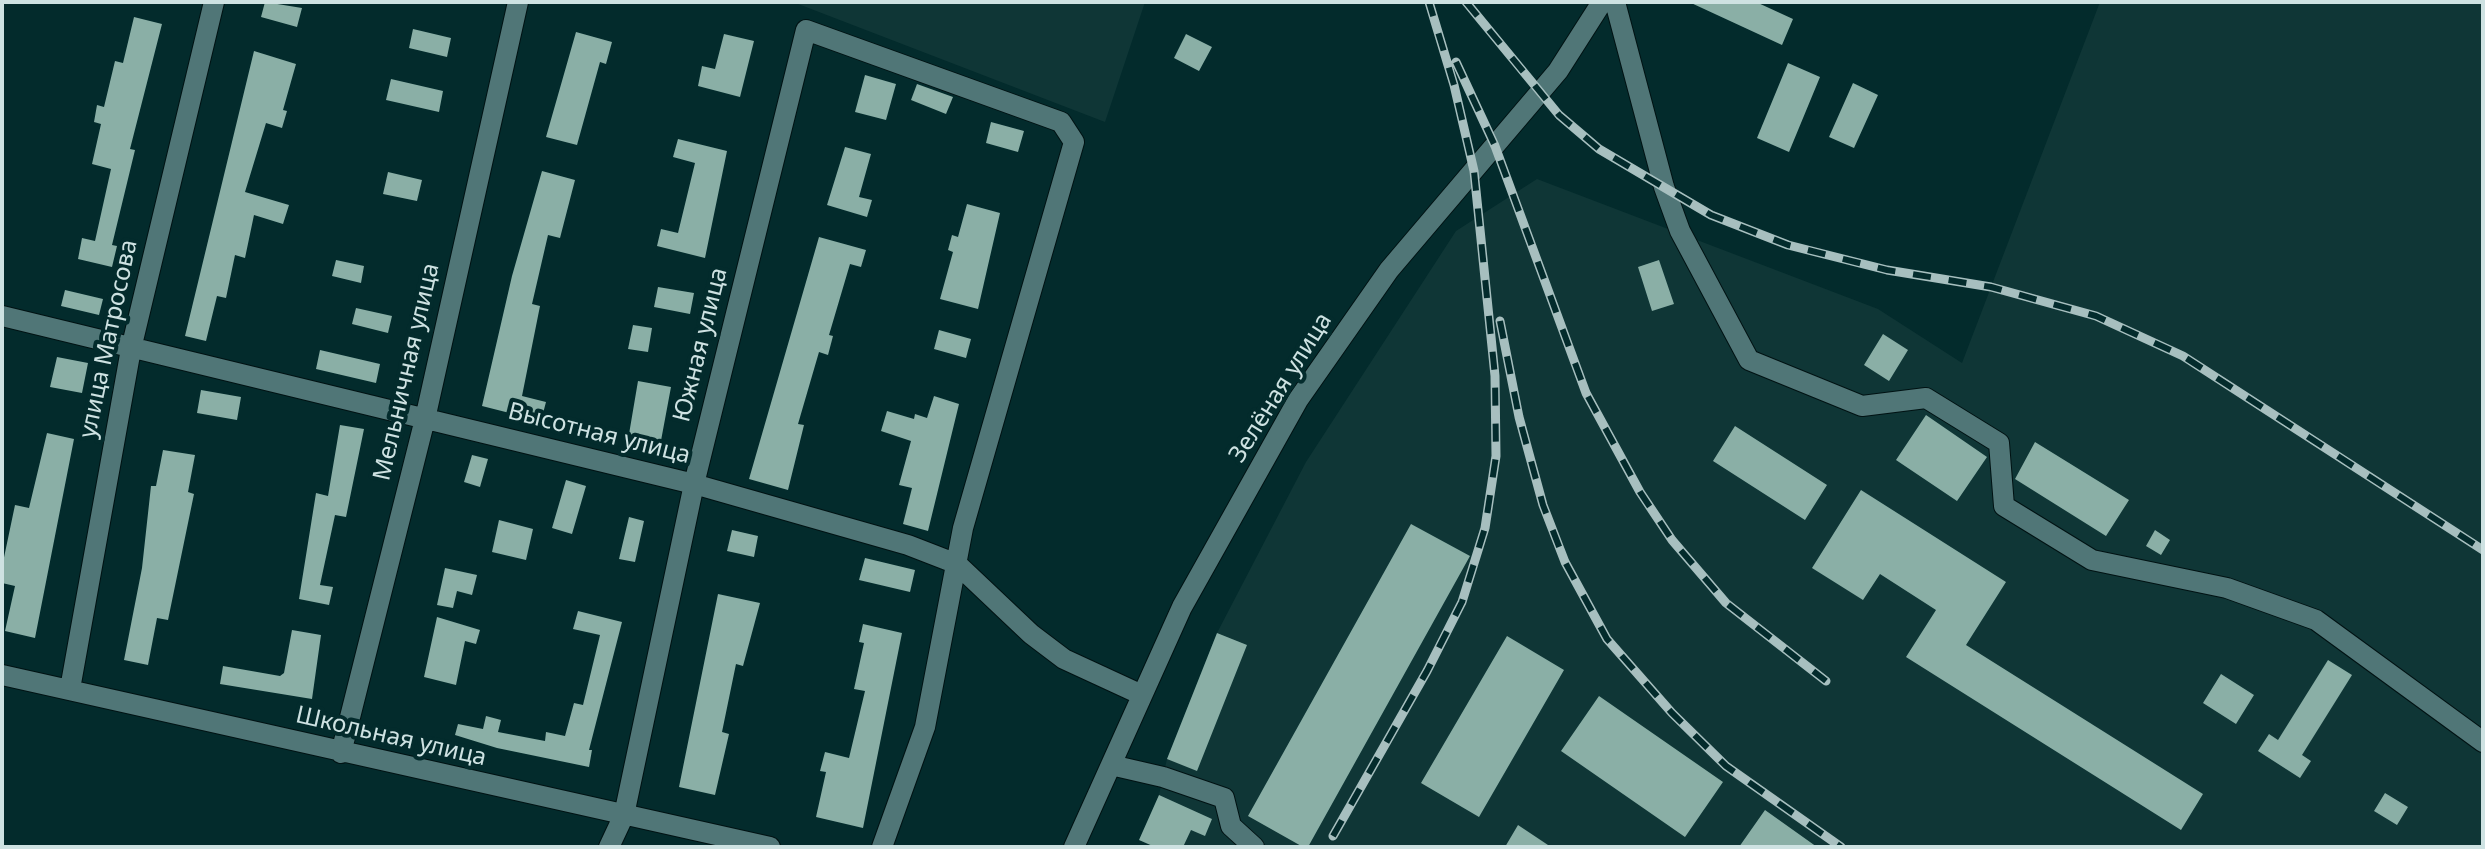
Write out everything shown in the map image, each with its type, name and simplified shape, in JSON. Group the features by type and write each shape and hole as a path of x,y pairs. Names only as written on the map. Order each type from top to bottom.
{"street":[{"name":"улица Матросова","path":"70,689 131,349 214,2"},
{"name":"Мельничная улица","path":"341,753 425,419 518,2"},
{"name":"Зелёная улица","path":"1074,847 1182,607 1298,400 1389,270 1558,71 1602,2"},
{"path":"1615,2 1664,187 1680,231 1749,360 1862,406 1926,398 1999,443 2004,506 2092,560 2227,588 2316,620 2483,742"},
{"name":"Южная улица","path":"609,847 624,815 694,484 806,30 1061,122 1074,142 963,528 957,564"},
{"name":"Высотная улица","path":"2,316 694,484 908,545 957,564 1031,634 1064,659 1142,695"},
{"path":"882,847 925,727 957,564"},
{"name":"Школьная улица","path":"2,675 770,847"},
{"path":"1111,765 1163,777 1224,798 1231,826 1254,847"}],"shaded area":[{"path":"793,2 1145,2 1105,122"},
{"path":"2100,2 2483,2 2483,847 1155,847 1139,840 1159,795 1167,759 1217,633 1306,462 1456,231 1537,179 1878,309 1962,363"}],"building":[{"path":"265,2 302,8 297,27 261,17"},
{"path":"1689,2 1756,2 1793,19 1782,45"},
{"path":"134,17 162,24 130,149 135,150 112,245 117,246 112,267 78,259 82,238 95,241 111,169 92,164 101,124 94,122 97,105 104,107 115,61 123,63"},
{"path":"413,29 451,38 447,57 409,48"},
{"path":"576,32 612,42 606,64 600,62 577,145 546,137"},
{"path":"724,34 754,41 740,97 698,86 702,66 715,69"},
{"path":"1186,34 1212,47 1199,71 1174,58"},
{"path":"254,51 296,64 283,110 287,111 282,128 266,123 245,192 289,205 283,224 254,215 245,258 235,255 226,298 217,296 206,341 185,336"},
{"path":"1788,63 1820,77 1789,152 1757,138"},
{"path":"865,75 896,84 886,120 855,112"},
{"path":"391,79 443,91 439,112 386,100"},
{"path":"1853,83 1878,95 1854,148 1829,137"},
{"path":"917,84 953,97 946,114 911,100"},
{"path":"991,122 1024,131 1018,152 986,143"},
{"path":"678,139 727,151 705,258 657,246 661,229 678,233 695,163 673,157"},
{"path":"845,147 871,154 859,197 872,200 867,217 827,205"},
{"path":"542,171 575,180 560,238 548,235 532,304 540,306 522,396 546,402 541,421 482,406 512,276"},
{"path":"388,172 422,180 417,201 383,194"},
{"path":"967,204 1000,213 978,309 940,299 953,252 948,250 952,235 958,237"},
{"path":"819,237 866,250 861,267 850,264 829,335 833,336 828,355 819,352 798,424 804,425 788,490 749,479"},
{"path":"336,260 364,266 361,283 332,276"},
{"path":"1659,260 1674,304 1652,311 1638,267"},
{"path":"658,287 694,293 690,314 654,307"},
{"path":"65,290 103,299 99,315 61,306"},
{"path":"356,308 392,316 388,333 352,324"},
{"path":"633,325 652,328 648,352 628,349"},
{"path":"939,330 971,339 966,358 934,349"},
{"path":"1883,334 1908,350 1889,381 1864,365"},
{"path":"320,350 380,364 376,383 316,369"},
{"path":"57,357 88,363 82,393 50,387"},
{"path":"638,381 671,387 660,446 628,440"},
{"path":"201,390 241,397 237,420 197,413"},
{"path":"934,396 959,404 928,531 903,524 912,488 899,485 911,441 881,431 887,411 914,419 915,414 927,418"},
{"path":"1926,415 1987,457 1957,501 1896,460"},
{"path":"340,425 364,429 346,517 335,515 320,585 333,587 329,605 299,599 316,493 328,496"},
{"path":"1735,426 1827,485 1805,520 1713,461"},
{"path":"47,433 74,439 35,638 5,631 15,586 2,583 2,567 15,505 29,508"},
{"path":"2035,442 2129,500 2106,536 2015,479"},
{"path":"163,450 195,455 188,492 194,494 168,620 157,618 148,665 124,660 142,568 151,486 156,486"},
{"path":"472,455 488,459 480,487 464,482"},
{"path":"566,480 586,486 572,534 552,528"},
{"path":"1861,490 2006,582 1966,645 2203,794 2181,830 1906,657 1936,610 1880,574 1863,600 1812,568"},
{"path":"629,517 644,521 635,562 619,559"},
{"path":"499,520 533,529 526,560 492,552"},
{"path":"1411,524 1470,556 1308,847 1303,847 1248,816"},
{"path":"732,530 758,536 754,557 727,551"},
{"path":"2155,530 2170,540 2161,555 2146,546"},
{"path":"865,558 915,570 910,592 859,580"},
{"path":"445,568 477,575 472,595 457,591 453,608 437,605"},
{"path":"718,594 760,603 743,666 736,664 722,732 729,734 715,795 679,787"},
{"path":"578,611 622,622 589,750 592,750 589,767 497,748 455,735 458,724 483,729 486,716 501,720 498,732 545,741 546,732 565,736 574,703 583,705 600,635 573,629"},
{"path":"437,617 480,630 476,644 465,641 456,685 424,677"},
{"path":"863,624 902,633 863,828 816,817 826,772 820,771 825,752 849,758 865,691 854,689 864,643 859,642"},
{"path":"292,630 321,635 312,699 220,684 223,666 280,676 284,673"},
{"path":"1217,633 1247,645 1197,771 1167,759"},
{"path":"1507,636 1564,670 1479,817 1421,783"},
{"path":"2328,660 2352,675 2302,755 2311,761 2300,778 2258,751 2269,734 2278,740"},
{"path":"2221,674 2254,695 2236,724 2203,703"},
{"path":"1599,696 1723,782 1685,837 1561,751"},
{"path":"2385,793 2408,807 2397,825 2374,811"},
{"path":"1159,795 1212,819 1205,836 1191,830 1183,847 1155,847 1139,840"},
{"path":"1765,810 1817,847 1739,847"},
{"path":"1518,825 1551,847 1505,847"}],"railway":[{"path":"1333,836 1427,671 1462,602 1485,528 1496,456 1495,376 1474,171 1454,85 1429,2"},
{"path":"1466,2 1559,115 1599,149 1711,215 1788,245 1887,270 1991,287 2096,316 2183,356 2483,550"},
{"path":"1456,62 1495,146 1586,393 1640,492 1672,540 1726,603 1826,681"},
{"path":"1500,321 1519,417 1543,505 1565,562 1607,639 1672,713 1726,766 1841,847"}]}
